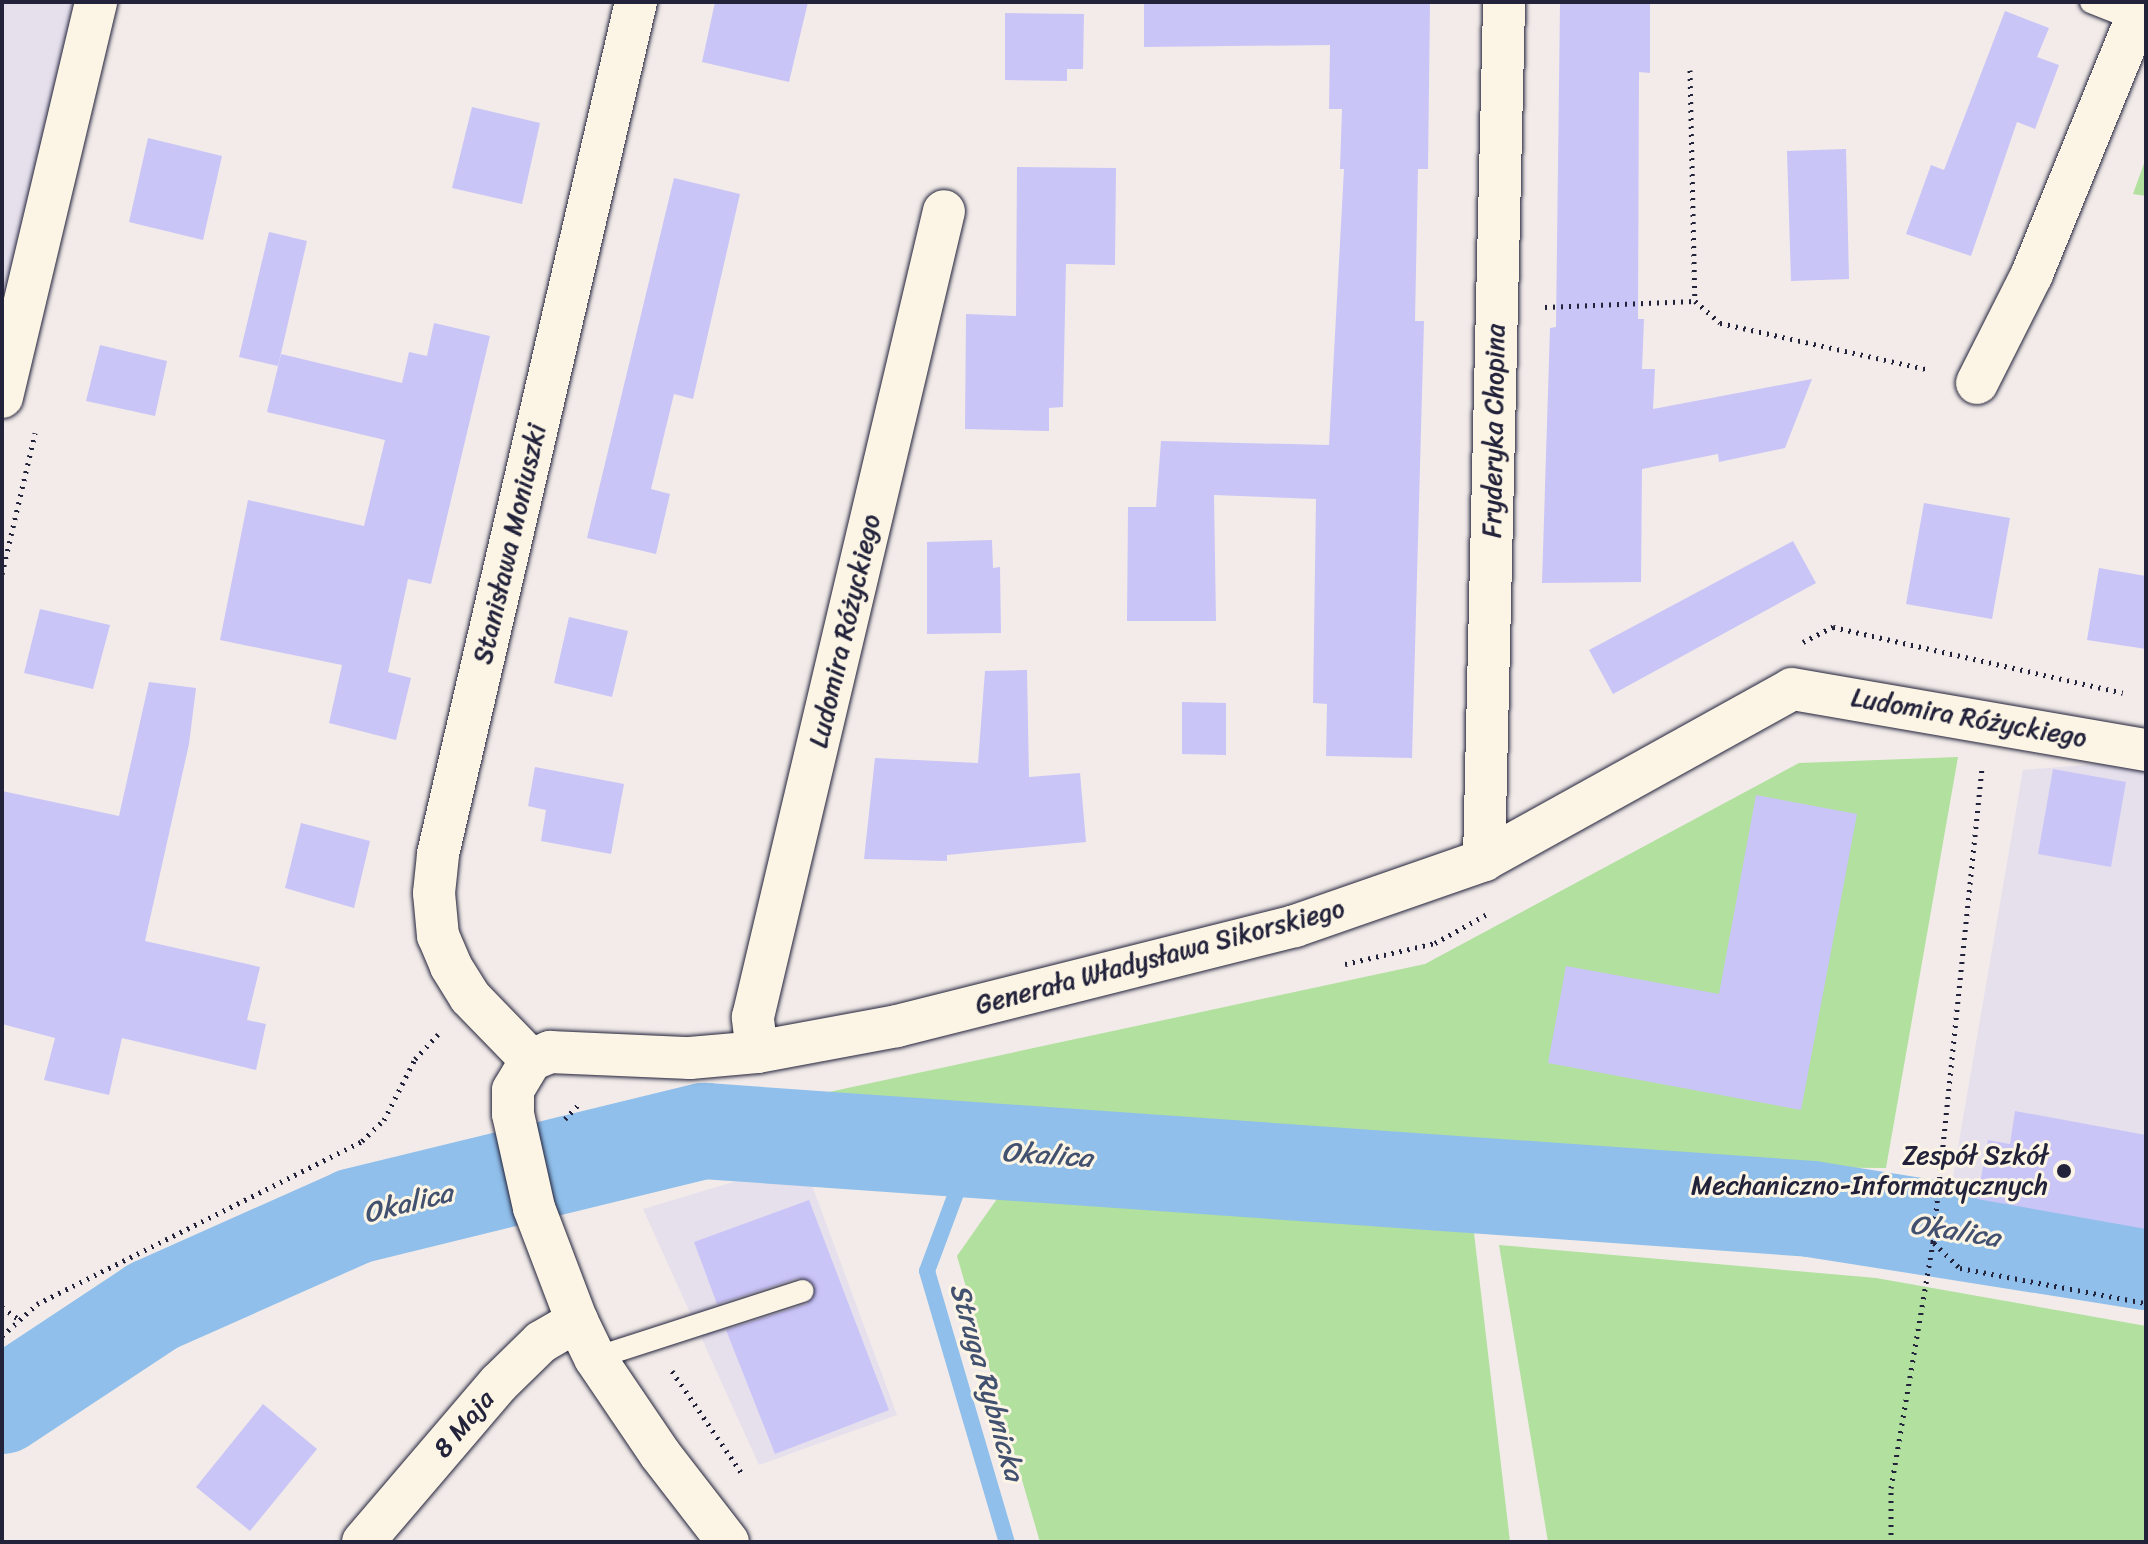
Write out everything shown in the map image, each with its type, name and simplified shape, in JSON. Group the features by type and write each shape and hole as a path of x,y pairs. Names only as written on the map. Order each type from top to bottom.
{"street":[{"path":"2,397 96,2"},
{"name":"Stanisława Moniuszki","path":"531,1060 470,997 438,936 434,893 438,854 636,2"},
{"name":"Fryderyka Chopina","path":"1484,860 1504,2"},
{"path":"1977,383 2032,274 2140,11"},
{"name":"Ludomira Różyckiego","path":"757,1052 753,1017 944,211"},
{"name":"Ludomira Różyckiego","path":"1791,669 1987,722 2146,750"},
{"name":"Generała Władysława Sikorskiego","path":"531,1060 550,1052 690,1058 757,1052 897,1026 1295,926 1484,860 1791,669"},
{"path":"531,1060 513,1090 519,1140 534,1208 577,1321 595,1358 660,1454 728,1542"},
{"name":"8 Maja","path":"363,1542 499,1383 541,1342 577,1321"}],"lane":[{"path":"2091,2 2140,11"},
{"path":"595,1358 653,1343 802,1291"}],"path":[{"path":"1690,70 1695,301"},
{"path":"1497,308 1695,301 1720,323 1886,357 1977,383"},
{"path":"1791,669 1833,627 2131,695"},
{"path":"1891,1542 1891,1488 1933,1242 1987,722"},
{"path":"2,1336 37,1304 362,1141 384,1120 415,1059 470,997"},
{"path":"1933,1242 1960,1268 2146,1303"},
{"path":"2,1307 20,1320"},
{"path":"653,1343 748,1483"}],"shaded area":[{"path":"2,2 96,2 2,397"},
{"path":"2146,760 2146,1248 1945,1223 2023,770"},
{"path":"803,1161 897,1415 759,1465 643,1209"}],"green space":[{"path":"2146,158 2146,196 2133,194"},
{"path":"1958,757 1886,1168 1634,1166 775,1112 787,1101 1425,964 1799,763"},
{"path":"999,1196 1474,1233 1510,1542 1040,1542 957,1256"},
{"path":"1499,1245 1876,1278 2146,1326 2146,1542 1548,1542"}],"building":[{"path":"715,2 808,2 789,82 702,62"},
{"path":"1144,2 1430,2 1428,169 1418,169 1415,321 1424,321 1412,758 1326,756 1327,704 1313,703 1316,499 1214,495 1216,621 1127,621 1128,507 1156,507 1161,441 1329,445 1344,169 1340,169 1342,109 1329,109 1330,45 1144,47"},
{"path":"1560,2 1650,2 1650,73 1639,72 1638,319 1644,319 1642,369 1655,369 1653,409 1812,379 1785,448 1719,462 1718,454 1642,469 1641,582 1542,583 1550,328 1556,327"},
{"path":"2005,11 2049,28 2037,57 2059,65 2035,129 2017,122 1971,256 1906,234 1931,165 1944,170"},
{"path":"1005,13 1084,14 1083,69 1067,69 1067,81 1005,80"},
{"path":"472,107 540,123 522,204 452,188"},
{"path":"148,138 222,156 203,240 129,222"},
{"path":"1846,149 1849,279 1791,281 1787,151"},
{"path":"1017,167 1116,168 1115,265 1066,264 1063,407 1049,408 1049,431 965,429 966,314 1016,316"},
{"path":"674,178 740,194 693,399 674,394 651,489 670,494 656,554 587,538"},
{"path":"269,232 307,241 278,366 239,357"},
{"path":"434,323 490,336 431,584 408,579 388,672 411,678 396,740 329,723 342,665 220,640 248,500 364,526 385,440 267,412 281,354 402,383 409,352 427,356"},
{"path":"100,345 167,361 155,416 86,401"},
{"path":"1924,503 2010,518 1992,619 1906,604"},
{"path":"992,540 993,568 1000,567 1001,633 927,634 927,542"},
{"path":"1793,541 1816,583 1613,694 1589,650"},
{"path":"2099,568 2146,576 2146,649 2087,640"},
{"path":"40,609 110,625 93,689 24,673"},
{"path":"569,617 628,631 612,697 554,683"},
{"path":"1027,670 1029,777 1080,773 1086,842 947,855 947,861 864,859 875,758 978,763 985,671"},
{"path":"149,682 196,688 189,744 145,941 260,967 247,1020 266,1024 256,1070 122,1038 109,1095 44,1080 55,1038 2,1024 2,791 119,816"},
{"path":"1182,702 1226,703 1226,755 1182,754"},
{"path":"535,767 624,784 611,854 541,841 546,810 528,806"},
{"path":"2053,769 2126,782 2111,867 2038,854"},
{"path":"1756,795 1857,814 1801,1110 1548,1063 1566,966 1719,994"},
{"path":"301,823 370,841 354,908 285,888"},
{"name":"Zespół Szkół Mechaniczno-Informatycznych","path":"2015,1111 2146,1135 2146,1229 1977,1199 1988,1140 2010,1144"},
{"path":"809,1200 889,1410 775,1454 726,1330 807,1304 815,1286 798,1278 717,1304 694,1242"},
{"path":"263,1404 317,1449 250,1531 196,1487"}],"waterway":[{"name":"Okalica","path":"2,1406 153,1306 355,1216 705,1131 1811,1209 2146,1262"},
{"name":"Struga Rybnicka","path":"973,1148 927,1271 1007,1542"}],"place":[{"name":"Zespół Szkół Mechaniczno-Informatycznych","path":"2064,1171"}]}
